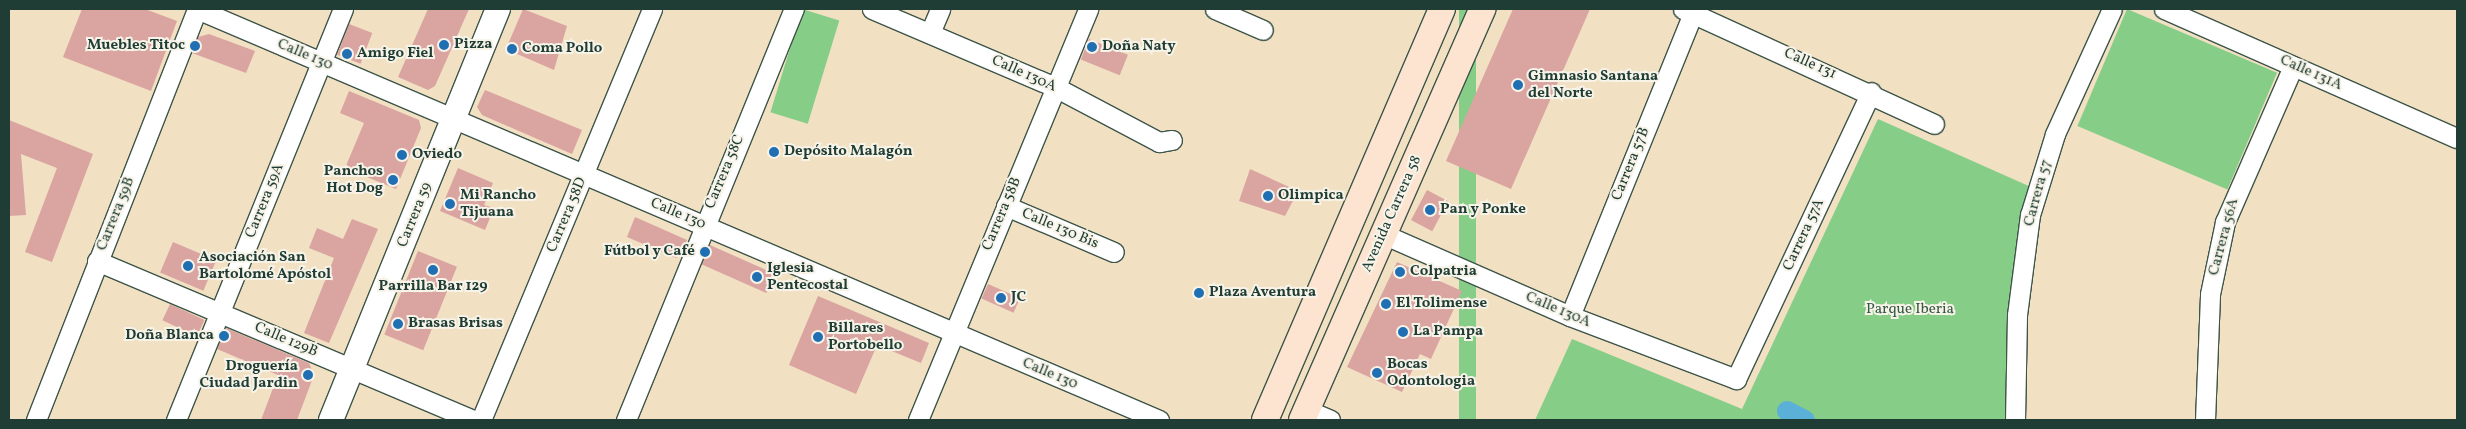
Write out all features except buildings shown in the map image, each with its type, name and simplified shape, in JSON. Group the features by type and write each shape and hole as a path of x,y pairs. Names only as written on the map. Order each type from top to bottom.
{"main road":[{"path":"1265,420 1442,9"},
{"name":"Avenida Carrera 58","path":"1313,417 1383,234 1482,9"}],"street":[{"name":"Calle 130","path":"197,9 1159,420"},
{"name":"Carrera 59B","path":"36,420 197,9"},
{"name":"Carrera 59A","path":"176,420 342,9"},
{"name":"Carrera 59","path":"331,420 498,9"},
{"name":"Carrera 58D","path":"481,420 652,9"},
{"name":"Carrera 58C","path":"626,420 702,225 794,9"},
{"name":"Calle 130A","path":"872,9 1055,87 1158,142 1172,140"},
{"path":"930,33 940,9"},
{"name":"Carrera 58B","path":"918,420 1088,9"},
{"path":"1215,9 1263,30"},
{"name":"Carrera 57","path":"2015,420 2017,315 2030,214 2055,134 2112,9"},
{"name":"Calle 131A","path":"2164,9 2457,138"},
{"name":"Calle 131","path":"1688,11 1871,92 1934,124"},
{"name":"Carrera 57B","path":"1570,316 1688,11"},
{"name":"Carrera 56A","path":"2205,420 2210,294 2226,222 2293,66"},
{"name":"Carrera 57A","path":"1736,379 1871,92"},
{"name":"Calle 130 Bis","path":"1006,206 1114,252"},
{"name":"Calle 130A","path":"1383,234 1570,316 1736,379"},
{"name":"Calle 129B","path":"97,261 474,420"}],"green space":[{"path":"802,9 839,20 808,124 770,112"},
{"path":"1459,9 1476,9 1476,420 1459,420"},
{"path":"2127,9 2277,73 2227,190 2077,126"},
{"name":"Parque Iberia","path":"1878,119 2031,187 2012,420 1535,420 1572,339 1742,409"}],"waterway":[{"path":"1787,411 1805,420"}],"place":[{"name":"Pizza","path":"444,45"},
{"name":"Muebles Titoc","path":"195,46"},
{"name":"Doña Naty","path":"1092,47"},
{"name":"Coma Pollo","path":"512,49"},
{"name":"Amigo Fiel","path":"347,54"},
{"name":"Gimnasio Santana del Norte","path":"1518,85"},
{"name":"Depósito Malagón","path":"774,152"},
{"name":"Oviedo","path":"402,155"},
{"name":"Panchos Hot Dog","path":"393,180"},
{"name":"Olimpica","path":"1268,196"},
{"name":"Mi Rancho Tijuana","path":"450,204"},
{"name":"Pan y Ponke","path":"1430,210"},
{"name":"Fútbol y Café","path":"705,252"},
{"name":"Asociación San Bartolomé Apóstol","path":"188,266"},
{"name":"Parrilla Bar 129","path":"433,270"},
{"name":"Colpatria","path":"1400,272"},
{"name":"Iglesia Pentecostal","path":"757,277"},
{"name":"Plaza Aventura","path":"1199,293"},
{"name":"JC","path":"1001,298"},
{"name":"El Tolimense","path":"1386,304"},
{"name":"Brasas Brisas","path":"398,324"},
{"name":"La Pampa","path":"1403,332"},
{"name":"Doña Blanca","path":"224,336"},
{"name":"Billares Portobello","path":"818,337"},
{"name":"Bocas Odontologia","path":"1377,373"},
{"name":"Droguería Ciudad Jardin","path":"308,375"}]}
